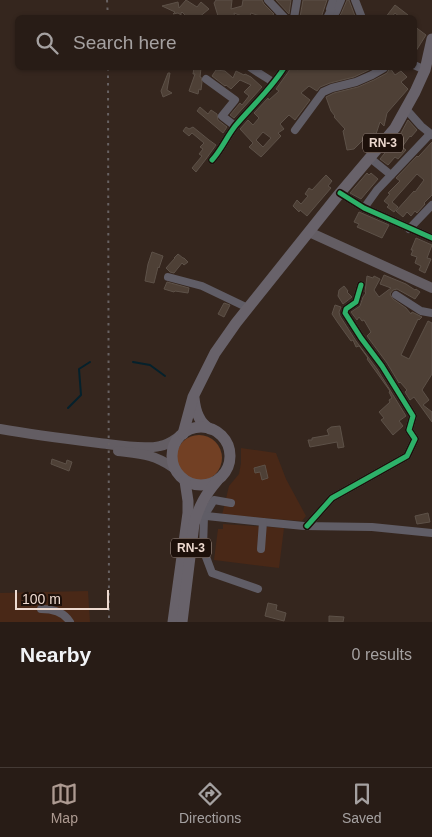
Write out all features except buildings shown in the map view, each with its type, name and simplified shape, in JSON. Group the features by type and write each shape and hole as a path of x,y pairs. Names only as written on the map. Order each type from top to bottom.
{"highway":[{"name":"RN-3","path":"181,435 193,397 215,353 248,308 340,193 395,128 415,92 420,68 432,39"},
{"path":"193,397 195,407 206,427 212,430 220,435 226,443 229,463 225,472 218,480 205,485 191,484 179,475 174,468 172,451 174,445 181,435 188,430 200,427 212,430"},
{"name":"RN-3","path":"173,622 188,513 185,480"},
{"name":"RN-3","path":"182,622 194,524 201,515 207,493 218,480"}],"main road":[{"path":"309,232 432,288"},
{"path":"0,429 115,445 144,447 167,444 181,435"},
{"path":"0,436 19,440 151,455 174,468"}],"street":[{"path":"268,0 282,15"},
{"path":"294,15 297,0"},
{"path":"333,0 329,14 336,12 341,0"},
{"path":"356,0 361,15"},
{"path":"254,70 273,82"},
{"path":"212,160 218,154 235,126 282,70"},
{"path":"295,130 323,92 356,82 381,70"},
{"path":"206,79 234,100 222,116 235,126"},
{"path":"364,208 377,190 431,134 405,108"},
{"path":"370,158 391,175"},
{"path":"340,193 364,208 432,238"},
{"path":"410,229 432,205"},
{"path":"168,277 202,286 248,308"},
{"path":"306,526 332,498 407,456 415,439 409,430 413,416 382,366 345,313 346,309 356,302 361,286"},
{"path":"396,295 420,311 432,313"},
{"path":"231,503 214,500 201,515 203,549 212,573 258,589"},
{"path":"201,515 306,526 372,527 431,532"},
{"path":"261,549 263,522"},
{"path":"41,610 52,609 67,617 70,622"}],"shaded area":[{"path":"199,435 212,439 218,445 222,458 218,471 212,477 199,481 186,477 180,471 176,458 180,445 186,439"},
{"path":"241,448 276,453 286,479 306,516 302,521 222,515 229,486 239,474"},
{"path":"223,524 284,528 279,568 214,560 218,529 223,529"},
{"path":"88,591 90,622 0,622 0,593"}],"waterway":[{"path":"68,408 81,395 79,369 90,362"},
{"path":"133,362 150,365 165,376"}],"railway":[{"path":"107,0 108,15"},
{"path":"108,70 109,622"}],"cycle path":[{"path":"212,160 236,125 283,70"},
{"path":"340,193 364,208 432,238"},
{"path":"307,526 332,498 407,456 415,439 409,430 413,416 382,366 345,313 346,309 356,302 361,285"}]}
